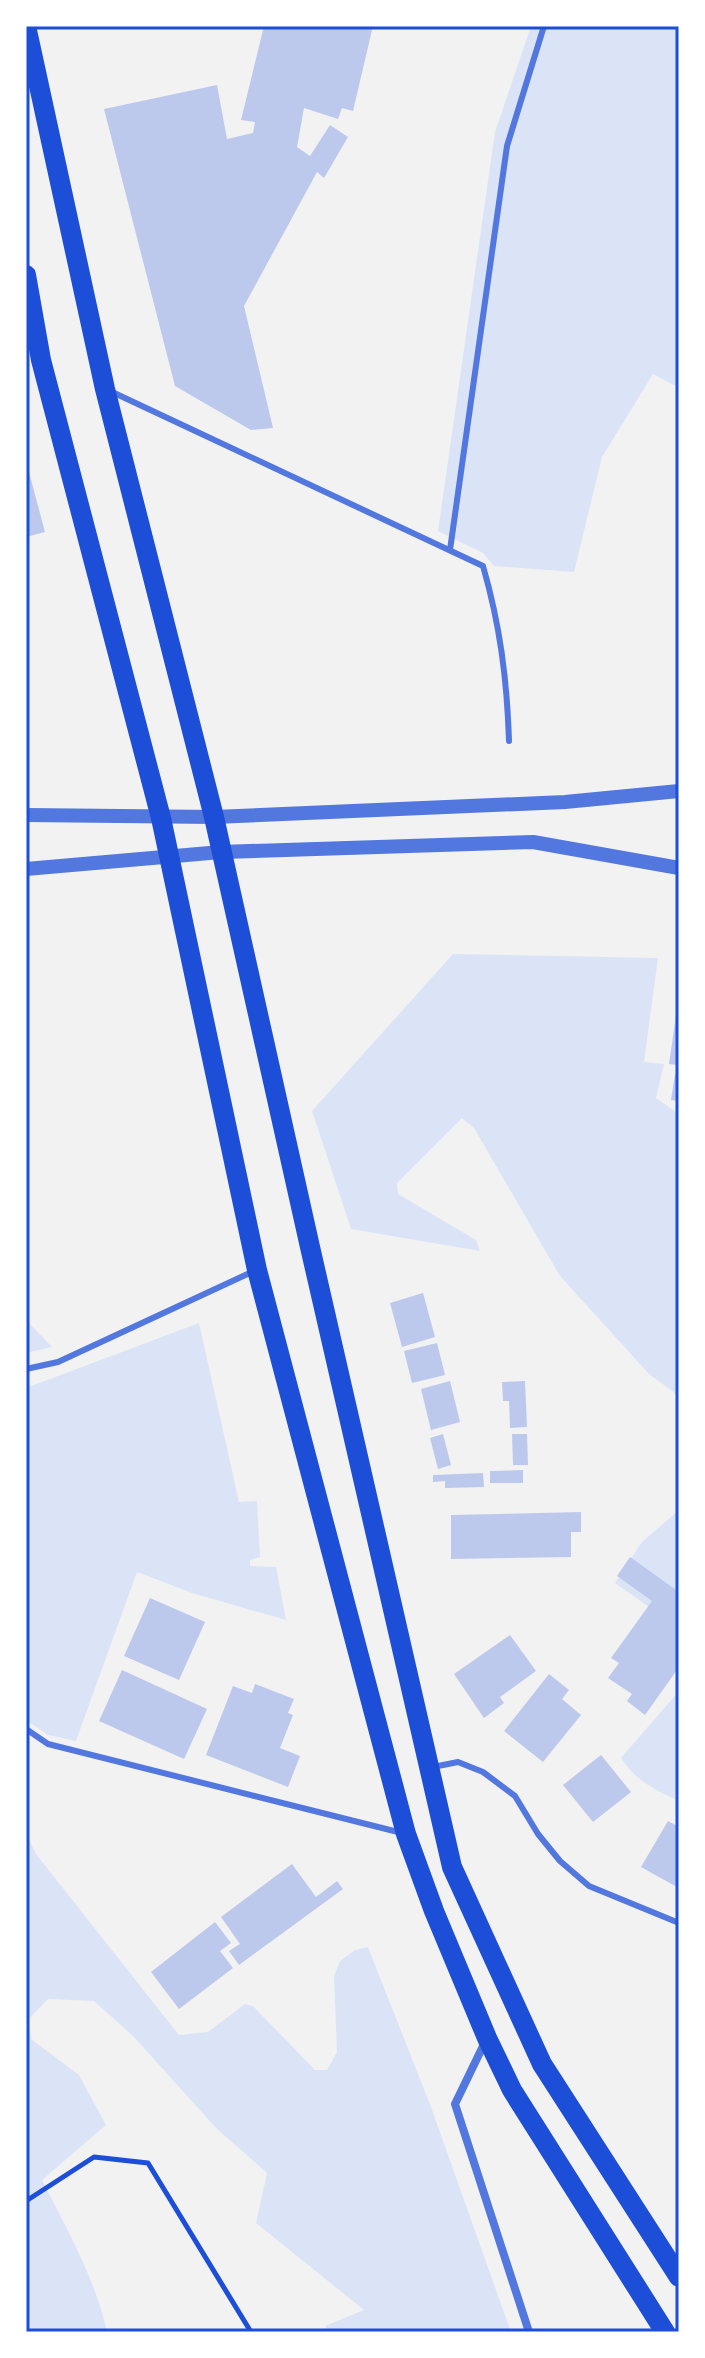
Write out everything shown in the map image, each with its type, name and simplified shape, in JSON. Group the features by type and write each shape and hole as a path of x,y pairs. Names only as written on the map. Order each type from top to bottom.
{"main road":[{"path":"26,26 105,389 214,817 452,1867 542,2064 679,2277"},
{"path":"26,275 41,360 161,818 257,1270 406,1834 434,1911 512,2090 665,2332"}],"street":[{"path":"26,815 214,817 565,802 679,791"},
{"path":"26,869 221,852 533,842 679,868"},
{"path":"487,2038 455,2104 529,2332"}],"lane":[{"path":"450,550 507,146 544,26"},
{"path":"105,389 483,566 498,618 507,690 509,741"},
{"path":"26,1369 58,1362 257,1270"},
{"path":"26,1729 48,1744 406,1834"},
{"path":"430,1768 458,1762 483,1772 515,1796 538,1834 560,1861 589,1886 679,1923"}],"path":[{"path":"26,2201 94,2157 148,2163 251,2332"}],"shaded area":[{"path":"531,26 679,26 679,388 653,374 602,457 574,572 494,566 483,553 438,531 495,132"},
{"path":"453,954 658,958 644,1062 664,1064 656,1098 679,1114 679,1396 649,1374 560,1276 474,1128 462,1118 397,1183 398,1194 476,1240 480,1251 351,1229 312,1111"},
{"path":"26,1320 52,1347 26,1353"},
{"path":"199,1323 239,1502 257,1501 260,1557 250,1560 250,1566 276,1567 286,1620 192,1593 137,1572 76,1741 48,1735 26,1720 26,1388"},
{"path":"679,1510 679,1628 615,1583 642,1542"},
{"path":"679,1691 679,1801 640,1779 621,1758"},
{"path":"26,1800 29,1801 26,1834"},
{"path":"26,1834 36,1854 179,2035 208,2032 245,2004 253,2006 315,2070 327,2070 337,2052 334,1976 340,1961 355,1950 368,1947 431,2107 511,2332 329,2332 325,2326 364,2310 256,2223 267,2173 217,2129 133,2036 94,2001 48,1999 29,2019 31,2039 79,2075 106,2125 42,2180 88,2273 107,2332 26,2332"}],"building":[{"path":"264,26 373,26 353,111 342,108 338,119 304,108 297,147 310,156 330,125 348,137 324,178 317,172 244,306 273,428 251,430 175,386 104,109 217,85 227,139 253,133 255,122 241,120"},
{"path":"26,461 45,532 26,537"},
{"path":"679,1008 679,1065 669,1064"},
{"path":"675,1074 679,1075 679,1101 671,1100"},
{"path":"423,1293 435,1337 402,1347 390,1303"},
{"path":"437,1343 445,1375 412,1383 404,1351"},
{"path":"450,1381 460,1422 431,1430 421,1389"},
{"path":"525,1381 527,1427 510,1428 509,1401 503,1401 502,1382"},
{"path":"443,1434 451,1465 438,1469 430,1438"},
{"path":"512,1434 527,1434 528,1465 513,1465"},
{"path":"523,1470 523,1483 490,1483 490,1471"},
{"path":"483,1473 484,1487 445,1488 445,1481 433,1482 433,1475"},
{"path":"581,1512 581,1532 571,1532 571,1557 451,1559 451,1515"},
{"path":"630,1557 679,1592 679,1667 645,1715 627,1701 632,1694 608,1678 619,1663 611,1658 652,1601 617,1576"},
{"path":"150,1598 205,1622 179,1680 124,1656"},
{"path":"510,1635 536,1671 500,1697 504,1703 484,1718 454,1674"},
{"path":"122,1670 207,1709 184,1759 99,1721"},
{"path":"549,1674 569,1690 562,1699 581,1715 543,1762 504,1731"},
{"path":"255,1684 294,1699 288,1713 293,1715 280,1748 300,1756 288,1787 206,1755 233,1686 252,1693"},
{"path":"601,1755 631,1792 593,1822 563,1785"},
{"path":"668,1821 679,1827 677,1887 641,1867"},
{"path":"292,1864 316,1897 337,1881 343,1889 239,1965 229,1951 240,1944 221,1917"},
{"path":"215,1922 231,1943 220,1951 233,1968 179,2009 151,1972"}]}
